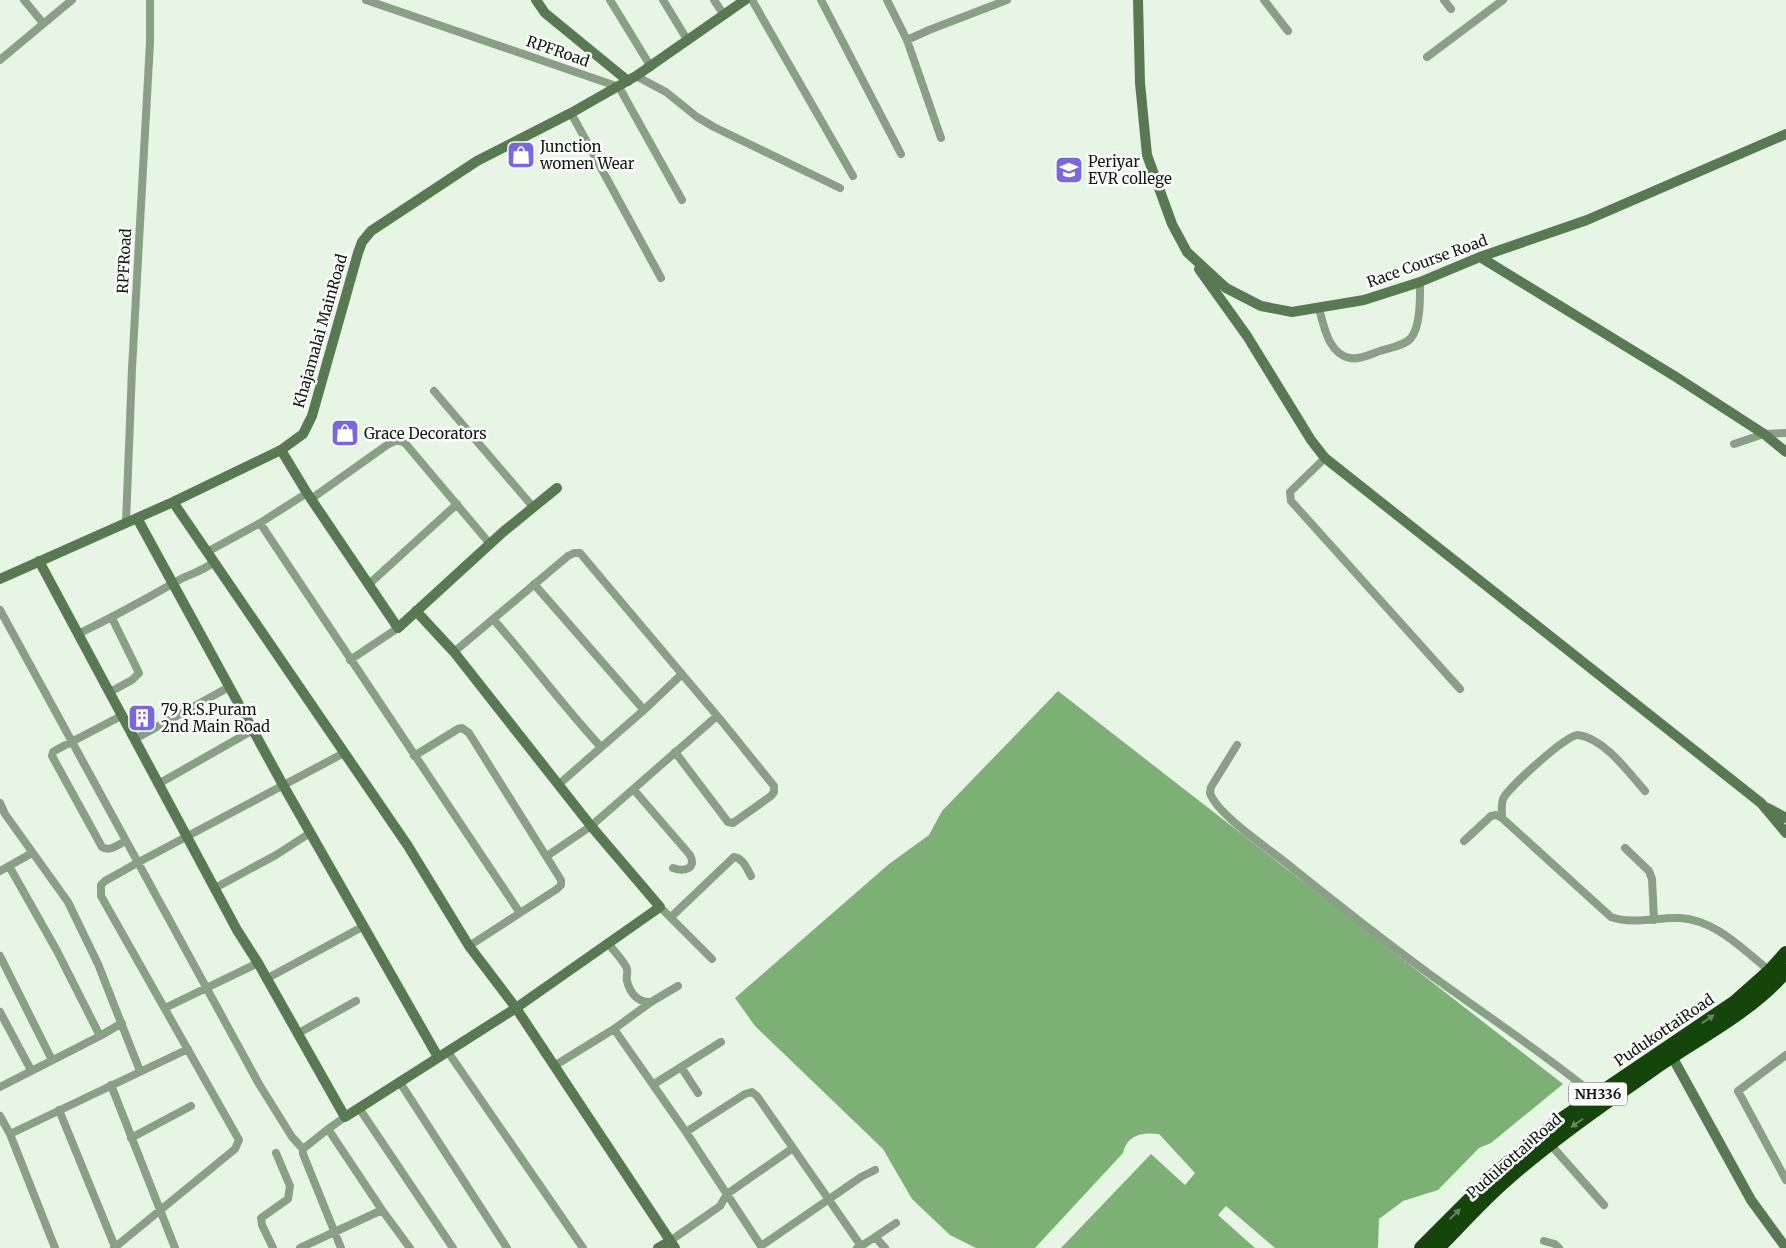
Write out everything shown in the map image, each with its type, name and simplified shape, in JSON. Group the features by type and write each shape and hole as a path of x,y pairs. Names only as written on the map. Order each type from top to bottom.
{"highway":[{"name":"PudukottaiRoad","path":"1669,1051 1734,1002 1770,971 1786,953"},
{"name":"Pudukottai Road","path":"1438,1248 1504,1182 1550,1144 1593,1102 1669,1051 1742,1011 1779,980 1786,971"},
{"name":"NH336","path":"1421,1248 1496,1173 1556,1123 1593,1102"}],"street":[{"path":"24,0 43,23"},
{"path":"0,60 72,0"},
{"name":"RPFRoad","path":"126,523 132,370 150,42 150,0"},
{"name":"RPFRoad","path":"366,0 619,87"},
{"path":"536,0 545,14 632,79 666,92 696,117 714,127 840,188"},
{"path":"610,0 651,67"},
{"path":"663,0 688,41"},
{"path":"714,0 724,16"},
{"name":"Khajamalai MainRoad","path":"0,579 173,502 281,450 302,434 312,416 347,286 362,242 376,226 477,161 619,87 651,67 745,0"},
{"path":"752,0 854,176"},
{"path":"820,0 901,154"},
{"path":"887,0 907,40 941,138"},
{"path":"907,40 1007,0"},
{"name":"Race Course Road","path":"1138,0 1140,82 1147,155 1172,224 1187,252 1226,288 1261,306 1292,312 1319,309 1364,300 1420,282 1480,257 1587,220 1786,134"},
{"path":"1264,0 1288,31"},
{"path":"1444,0 1451,10"},
{"path":"1427,57 1504,0"},
{"path":"619,87 682,200"},
{"path":"571,113 662,278"},
{"path":"1187,252 1247,336 1324,458 1761,803 1786,818"},
{"path":"1480,257 1676,377 1764,434 1786,452"},
{"path":"1319,309 1329,342 1340,354 1350,358 1358,357 1402,344 1411,338 1419,312 1420,282"},
{"path":"434,391 533,507"},
{"path":"1734,444 1764,434 1786,433"},
{"path":"207,552 309,496 394,441 400,440 405,442 490,544"},
{"path":"281,450 309,496 398,628"},
{"path":"1324,458 1290,492 1291,501 1460,689"},
{"path":"350,660 398,628 490,544 558,488"},
{"path":"173,502 408,846 470,946 516,1008 672,1244"},
{"path":"368,585 457,504"},
{"path":"137,518 283,785 438,1057"},
{"path":"260,523 520,913"},
{"path":"454,652 568,556 580,553 774,786 774,792 733,823 728,822 675,752"},
{"path":"39,561 160,783 237,930 258,963 345,1117"},
{"path":"78,634 112,618 181,579 198,573 214,562"},
{"path":"534,584 644,710"},
{"path":"0,610 125,841 276,1113 292,1137 303,1149 303,1154 341,1248"},
{"path":"416,611 454,652 591,826 660,907 712,960"},
{"path":"110,692 132,680 139,673 112,618"},
{"path":"493,619 533,665 569,713 601,747"},
{"path":"558,785 682,674"},
{"path":"135,739 229,687"},
{"path":"123,716 53,752 53,760 102,847 110,849 125,841"},
{"path":"547,856 591,826 717,716"},
{"path":"414,756 458,729 465,729 561,880 561,885 470,946"},
{"path":"160,783 253,730"},
{"path":"1502,818 1502,801 1512,786 1554,749 1574,735 1579,735 1595,742 1606,750 1645,791"},
{"path":"1237,745 1211,787 1210,793 1217,805 1260,842 1428,974 1513,1034 1593,1102"},
{"path":"59,1110 115,1248 235,1149 239,1140 101,896 101,885 105,881 344,752"},
{"path":"634,790 690,855 691,865 687,869 682,871 673,868"},
{"path":"0,803 5,814 68,902 98,964 140,1071"},
{"path":"1761,803 1786,833"},
{"path":"1464,842 1491,816 1496,815 1502,818 1605,914 1617,919 1654,920 1679,918 1699,920 1713,927 1770,971"},
{"path":"215,888 276,855 310,832"},
{"path":"1625,848 1649,871 1652,879 1654,920"},
{"path":"0,872 32,853"},
{"path":"671,917 734,858 742,861 751,876"},
{"path":"9,866 58,951 100,1036"},
{"path":"303,1149 345,1117 516,1008 660,907"},
{"path":"266,979 364,926"},
{"path":"608,943 627,969 626,979 631,992 638,1000 644,1003 651,1002"},
{"path":"0,956 52,1060"},
{"path":"165,1008 258,963"},
{"path":"554,1066 678,986"},
{"path":"298,1034 356,1001"},
{"path":"0,1012 31,1070"},
{"path":"0,1087 122,1023"},
{"path":"614,1029 654,1084 761,1247 861,1177 875,1170"},
{"path":"654,1084 721,1042"},
{"path":"10,1134 188,1049"},
{"path":"1669,1051 1751,1200 1786,1248"},
{"path":"448,1052 583,1248"},
{"path":"1786,1055 1738,1091 1786,1180"},
{"path":"681,1067 698,1093"},
{"path":"399,1081 507,1248"},
{"path":"111,1085 175,1248"},
{"path":"686,1132 745,1094 752,1092 757,1096 829,1199 859,1247 896,1223"},
{"path":"131,1138 191,1106"},
{"path":"359,1108 453,1248"},
{"path":"0,1116 10,1134 55,1248"},
{"path":"328,1129 410,1248"},
{"path":"1550,1144 1604,1205"},
{"path":"658,1248 672,1244 720,1206 727,1194 793,1148"},
{"path":"273,1248 262,1225 261,1218 285,1202 288,1198 290,1186 276,1152"},
{"path":"300,1248 382,1210"},
{"path":"872,1239 877,1239 884,1248"},
{"path":"1544,1241 1555,1244 1559,1248"}],"shaded area":[{"path":"1058,691 1563,1084 1491,1143 1479,1148 1438,1190 1403,1201 1379,1219 1378,1248 1275,1248 1226,1206 1218,1215 1255,1248 1061,1248 1151,1154 1185,1185 1195,1173 1159,1134 1141,1134 1128,1142 1123,1153 1035,1248 976,1248 950,1235 912,1199 883,1149 755,1026 735,998 889,864 929,835 942,811"}],"place":[{"name":"Junction women Wear","path":"521,155"},
{"name":"Periyar EVR college","path":"1069,170"},
{"name":"Grace Decorators","path":"345,433"},
{"name":"79 R.S.Puram 2nd Main Road","path":"142,718"}]}
